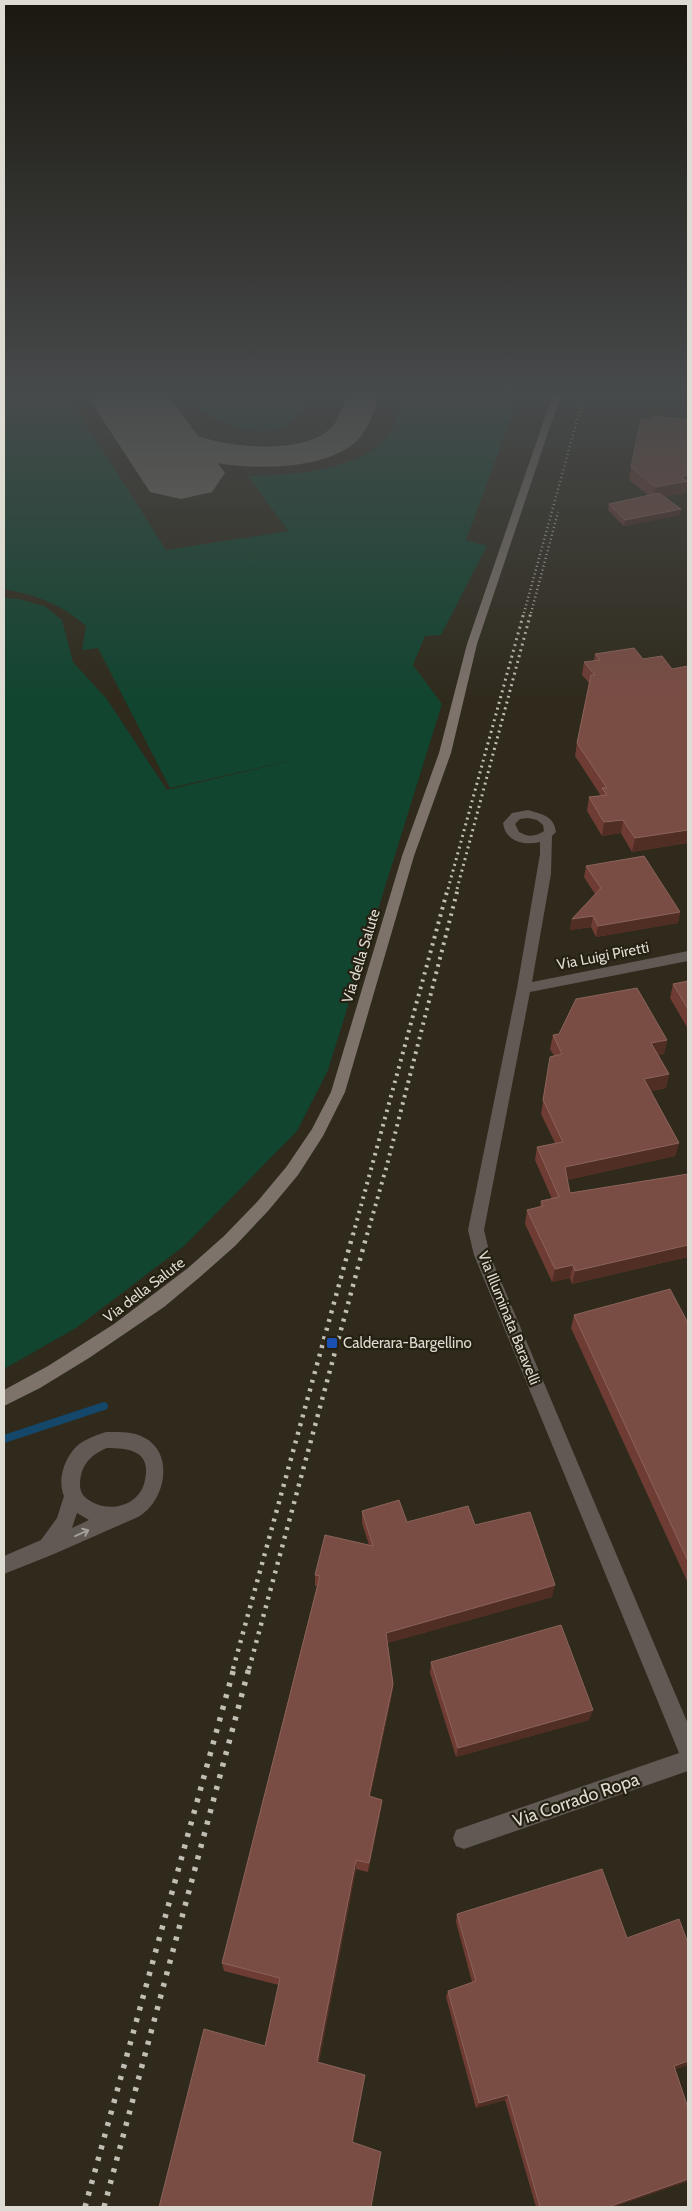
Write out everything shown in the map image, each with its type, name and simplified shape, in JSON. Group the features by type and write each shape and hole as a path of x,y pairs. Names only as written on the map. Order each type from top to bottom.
{"street":[{"name":"Via della Salute","path":"4,1398 103,1341 169,1295 196,1272 232,1238 273,1194 308,1147 328,1116 338,1092 408,856 445,753 472,644 523,494"},
{"name":"Via Illuminata Baravelli","path":"546,835 548,858 526,962 524,988 477,1218 478,1242 482,1256 688,1749"},
{"name":"Via Luigi Piretti","path":"524,988 688,956"},
{"path":"4,1565 82,1534 116,1516 130,1512 142,1504 150,1493 155,1480 155,1468 151,1456 132,1441 118,1438 92,1445 81,1454 73,1465 70,1476 70,1487 73,1497 80,1506 89,1513 102,1516 116,1516"},
{"path":"47,1548 65,1522 73,1497"},
{"name":"Via Corrado Ropa","path":"464,1838 688,1761"}],"green space":[{"path":"4,494 131,494 166,550 288,531 261,494 483,494 466,540 487,546 441,635 425,636 413,665 442,704 328,1070 297,1131 184,1246 76,1328 4,1369 4,598 19,599 44,606 62,620 73,662 106,698 167,790 307,757 170,788 98,648 82,650 86,626 77,618 48,601 4,589"}],"building":[{"path":"661,494 681,509 625,520 609,504"},
{"path":"634,648 643,659 662,656 672,669 688,666 688,830 635,838 623,820 604,822 589,797 607,795 602,788 607,788 577,743 591,675 595,675 584,662 600,660 595,654"},
{"path":"644,856 680,912 598,926 593,916 572,919 601,888 586,866"},
{"path":"688,981 688,1009 673,984"},
{"path":"637,988 667,1040 651,1043 669,1074 644,1079 679,1143 565,1167 570,1193 688,1174 688,1245 575,1271 573,1265 555,1269 527,1210 543,1206 541,1201 559,1197 537,1147 563,1142 543,1100 550,1057 562,1054 553,1035 559,1034 576,999"},
{"path":"670,1289 688,1323 688,1561 574,1315"},
{"path":"399,1500 407,1522 468,1506 475,1525 530,1512 555,1585 386,1633 393,1684 369,1796 382,1800 369,1863 356,1860 317,2062 365,2075 352,2142 381,2152 371,2207 159,2207 204,2029 265,2046 280,1978 222,1963 320,1576 315,1575 325,1535 373,1546 362,1511"},
{"path":"561,1625 593,1710 458,1748 431,1662"},
{"path":"602,1869 627,1938 679,1919 688,1943 688,2061 674,2066 688,2108 688,2179 608,2207 540,2207 508,2095 479,2103 448,1991 476,1981 457,1914"}],"waterway":[{"path":"4,1439 104,1406"}],"railway":[{"path":"524,613 557,494"},
{"path":"531,613 558,512"},
{"path":"448,889 524,612"},
{"path":"457,889 531,612"},
{"path":"353,1235 448,888"},
{"path":"367,1235 387,1165 458,888"},
{"path":"233,1669 353,1234"},
{"path":"249,1669 367,1234"},
{"path":"85,2207 234,1668"},
{"path":"104,2207 249,1668"}],"place":[{"name":"Calderara-Bargellino","path":"332,1343"}]}
